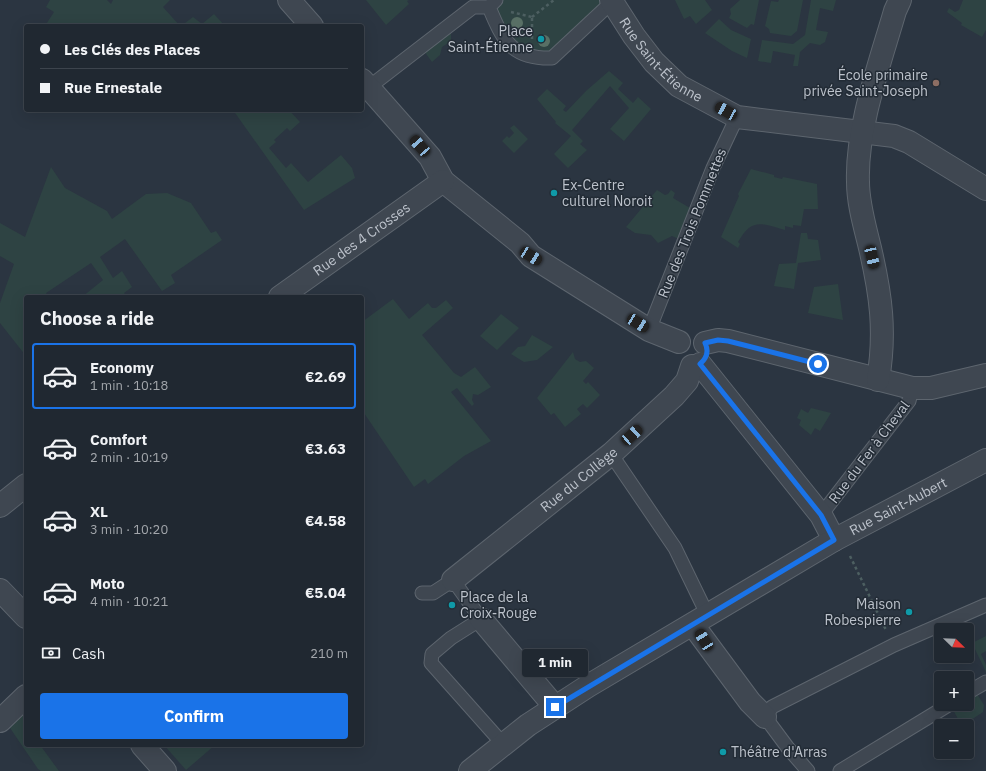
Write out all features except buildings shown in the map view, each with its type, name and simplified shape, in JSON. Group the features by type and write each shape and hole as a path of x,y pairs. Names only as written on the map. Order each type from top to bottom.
{"street":[{"path":"289,0 310,24"},
{"path":"878,380 883,347 882,315 878,286 858,184 862,133 895,10 900,0"},
{"name":"Rue Saint-Étienne","path":"611,1 654,62 680,86 737,117 887,135 901,139 986,189"},
{"path":"364,83 430,157 443,181 520,243 531,256 649,330 679,342"},
{"name":"Rue des 4 Crosses","path":"283,295 443,181"},
{"path":"695,335 705,343 708,352 704,361 696,365 684,365 679,359 676,349 679,342 686,337 695,335"},
{"path":"705,343 718,340 728,341 912,388 931,388 986,375"},
{"path":"696,365 821,515 838,538"},
{"name":"Rue du Collège","path":"452,580 611,454 674,396 687,381 696,365"},
{"name":"Rue Saint-Aubert","path":"470,771 503,744 555,707 838,538 986,460"},
{"path":"0,506 24,487"},
{"path":"0,590 24,615"},
{"path":"481,619 555,707"},
{"path":"701,620 750,702 765,717"},
{"path":"0,720 24,698"},
{"path":"144,747 165,771"}],"lane":[{"path":"364,83 377,81 471,4 493,3 496,25 514,50 526,56 552,58 611,1"},
{"name":"Rue des Trois Pommettes","path":"649,330 713,168 737,117"},
{"name":"Rue du Fer à Cheval","path":"821,515 909,401 912,388"},
{"path":"611,454 675,548 701,620"},
{"path":"422,593 432,593 452,580 481,619 451,638 432,654 431,663 503,744"},
{"path":"808,771 788,748 765,717 772,707 894,645 986,605"},
{"path":"974,690 986,682"},
{"path":"840,771 939,711"}],"path":[{"path":"532,42 532,18 554,0"},
{"path":"838,538 848,552 894,645"}],"green space":[{"path":"50,0 107,0 111,4 113,0 170,0 163,7 178,24 46,24 54,12 46,7"},
{"path":"366,0 409,0 407,1 409,4 386,25"},
{"path":"496,0 611,0 552,58 527,56 496,25"},
{"path":"675,0 705,0 712,10 696,24 690,16 684,19"},
{"path":"740,0 759,0 754,25 751,24 747,28 729,18 731,14 730,9"},
{"path":"779,0 803,0 797,31 791,36 770,33 769,29 765,26 771,1 778,2"},
{"path":"811,0 836,0 833,11 820,8 816,30 828,32 825,42 820,45 810,43 800,52 798,66 793,66 795,55 773,51 771,63 758,61 762,40 793,44 805,35"},
{"path":"963,0 986,0 986,30 982,37 961,25 962,23 947,12 949,8 955,12 959,10"},
{"path":"214,14 223,24 202,24"},
{"path":"193,17 202,24 184,24"},
{"path":"719,19 731,30 751,39 747,58 732,51 705,33"},
{"path":"451,33 451,41 442,47 440,55 432,62 424,51"},
{"path":"609,71 623,83 618,89 633,103 638,97 651,109 624,141 610,129 629,108 610,86 572,130 583,141 580,144 587,150 568,168 554,154 571,136 555,123 556,122 537,99 547,89 566,106 563,110 566,112 586,91"},
{"path":"234,112 291,112 300,122 290,131 287,128 274,140 276,142 269,148 286,168 291,163 308,182 341,155 352,168 355,178 304,210"},
{"path":"514,125 528,139 514,153 502,141 507,136 509,138 514,133 510,128"},
{"path":"51,167 65,188 107,211 112,219 146,194 167,193 191,203 211,233 216,231 222,240 171,275 175,283 162,291 125,239 100,257 113,278 122,271 132,287 124,293 126,295 84,295 103,280 91,263 46,293 47,295 24,295 24,353 0,323 0,303 14,264 0,256 0,223 25,237"},
{"path":"751,169 774,175 774,177 782,179 783,177 817,184 818,209 804,209 801,226 793,225 793,228 785,226 785,230 763,224 752,226 743,234 738,242 740,244 738,248 721,237 739,196 738,194"},
{"path":"657,190 665,195 671,190 675,193 673,198 690,208 679,239 672,236 658,243 651,235 635,233 626,227"},
{"path":"801,233 807,233 808,239 818,240 821,260 798,263 794,289 774,286 779,264 796,263"},
{"path":"838,284 843,320 808,313 814,287"},
{"path":"393,299 409,319 428,303 432,308 436,308 446,300 453,308 422,335 454,373 461,377 475,367 491,387 478,395 473,394 472,400 474,404 472,406 457,388 451,392 491,441 464,456 428,484 425,479 414,487 364,413 364,321"},
{"path":"501,314 519,328 497,350 480,336"},
{"path":"532,335 553,347 537,360 524,362 511,354 518,347 525,346"},
{"path":"573,352 575,359 580,362 586,361 594,368 583,381 586,384 588,382 600,395 587,408 583,404 577,409 581,414 565,427 554,413 551,415 537,398"},
{"path":"811,408 831,413 820,431 815,428 811,435 799,425 801,420 797,418 801,409 808,413"},
{"path":"986,636 986,651 981,654 986,665 986,672 974,647 974,642"},
{"path":"977,694 984,705 983,712 972,719 958,719 954,711 974,711 974,696"},
{"path":"24,713 24,747 41,747 59,771 41,771 38,769 8,725"},
{"path":"166,747 213,747 186,770"}],"place":[{"name":"Place Saint-Étienne","path":"541,39"},
{"name":"École primaire privée Saint-Joseph","path":"936,83"},
{"name":"Ex-Centre culturel Noroit","path":"554,193"},
{"name":"Place de la Croix-Rouge","path":"452,605"},
{"name":"Maison Robespierre","path":"909,612"},
{"name":"Théâtre d'Arras","path":"723,752"}],"route":[{"path":"555,707 834,540 821,515 700,364 704,361 708,352 705,343 718,340 728,341 818,364"}]}
